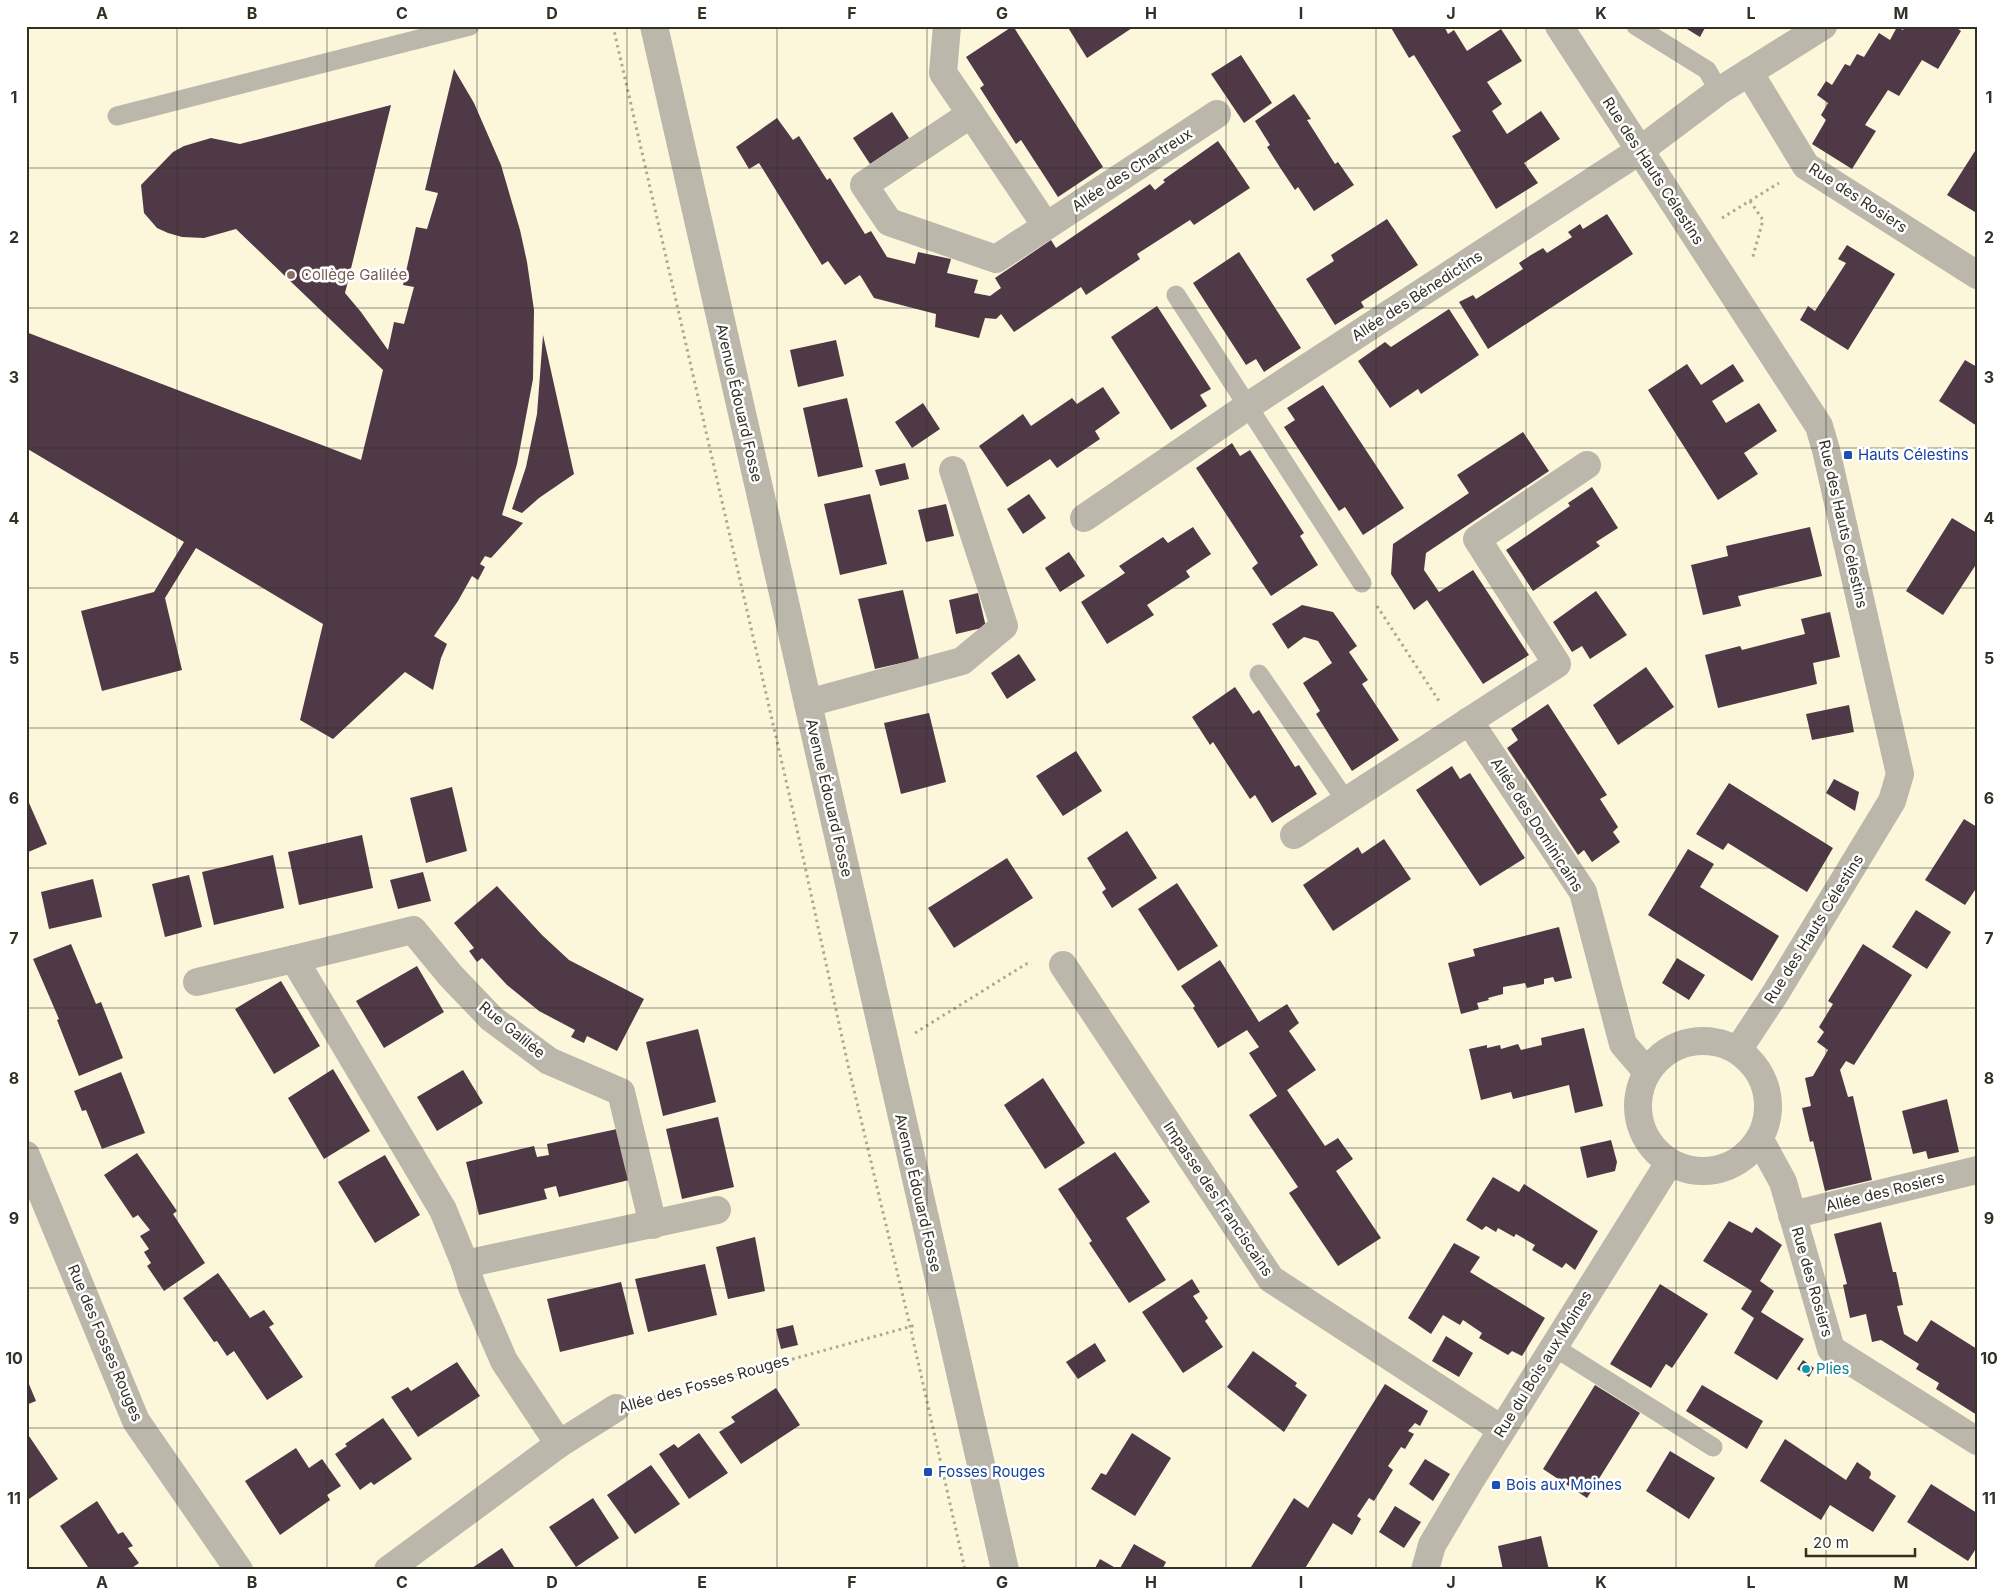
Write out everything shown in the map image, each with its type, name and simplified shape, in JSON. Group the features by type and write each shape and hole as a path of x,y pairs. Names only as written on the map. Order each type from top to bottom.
{"street":[{"name":"Avenue Édouard Fosse","path":"654,26 1004,1570"},
{"path":"947,26 943,73 1046,226"},
{"name":"Rue des Hauts Célestins","path":"1559,26 1819,426 1900,774 1892,801 1738,1050"},
{"name":"Allée des Bénedictins","path":"1084,518 1248,406 1639,151 1718,91 1823,26"},
{"name":"Rue des Rosiers","path":"1749,72 1806,166 1977,274"},
{"name":"Allée des Chartreux","path":"971,114 864,185 889,222 996,259 1217,114"},
{"path":"1294,835 1557,664 1477,539 1587,465"},
{"path":"808,703 962,661 1004,626 953,470"},
{"name":"Allée des Dominicains","path":"1463,725 1583,892 1623,1044 1647,1072"},
{"name":"Rue Galilée","path":"197,982 413,930 450,975 492,1018 549,1061 621,1092 653,1225"},
{"path":"294,959 443,1210 465,1264 472,1287 504,1361 560,1444"},
{"name":"Impasse des Franciscains","path":"1063,965 1271,1279 1501,1430"},
{"path":"1698,1040 1718,1042 1738,1050 1753,1063 1764,1081 1769,1101 1768,1121 1760,1140 1746,1156 1729,1167 1709,1172 1688,1170 1669,1163 1654,1149 1642,1132 1638,1112 1639,1091 1647,1072 1660,1056 1678,1045 1698,1040"},
{"name":"Rue des Rosiers","path":"1760,1140 1783,1182 1831,1349 1977,1441"},
{"name":"Rue des Fosses Rouges","path":"26,1155 136,1421 239,1570"},
{"name":"Rue du Bois aux Moines","path":"1425,1570 1432,1545 1501,1430 1669,1163"},
{"name":"Allée des Rosiers","path":"1792,1215 1977,1170"},
{"path":"465,1264 717,1210"},
{"name":"Allée des Fosses Rouges","path":"388,1570 560,1444 616,1408"}],"lane":[{"path":"117,116 470,26"},
{"path":"1636,26 1707,70 1718,91"},
{"path":"1176,295 1362,583"},
{"path":"1259,674 1346,801"},
{"path":"1554,1347 1713,1447"}],"path":[{"path":"613,26 791,801 848,1066 910,1326 964,1570"},
{"path":"1694,236 1806,166"},
{"path":"1730,290 1748,272 1763,220 1750,201"},
{"path":"1362,583 1463,725"},
{"path":"848,1066 886,1051 1026,964 1063,965"},
{"name":"Allée des Fosses Rouges","path":"616,1408 910,1326 946,1319"}],"building":[{"path":"1013,26 1103,167 1058,197 1021,140 1016,144 980,88 984,85 966,57"},
{"path":"1067,26 1135,26 1087,58"},
{"path":"1390,26 1444,26 1448,34 1454,30 1467,51 1501,29 1522,61 1487,82 1502,104 1492,111 1507,134 1541,111 1560,139 1524,163 1538,183 1496,209 1452,136 1461,131 1414,55 1409,58"},
{"path":"1682,26 1706,26 1700,37"},
{"path":"1905,26 1954,26 1961,31 1938,69 1922,60 1899,96 1888,90 1865,125 1876,131 1852,169 1812,144 1826,120 1821,115 1828,103 1817,95 1826,81 1832,85 1845,64 1850,66 1857,54 1864,57 1879,33 1890,40 1897,27 1903,30"},
{"path":"1241,55 1272,103 1244,123 1211,74"},
{"path":"454,69 474,103 501,165 520,230 534,310 533,379 517,464 502,515 523,523 491,558 485,556 480,564 485,567 478,580 472,576 458,601 434,636 447,644 441,658 433,690 405,672 333,739 300,720 323,624 196,548 165,598 182,670 102,691 81,611 154,592 184,542 26,448 26,332 361,460 383,370 236,229 204,238 182,237 157,228 144,213 141,185 173,152 184,146 211,138 240,144 391,105 345,293 388,350 394,322 404,324 414,287 403,285 416,227 427,229 438,193 425,190"},
{"path":"1294,94 1311,119 1307,120 1335,164 1338,162 1354,185 1314,211 1298,187 1295,190 1281,169 1267,147 1270,145 1255,121"},
{"path":"892,112 909,138 870,164 853,138"},
{"path":"777,118 793,140 799,136 827,180 830,178 865,234 871,231 887,257 915,264 918,252 951,259 947,273 978,280 974,293 990,296 1001,288 995,278 1051,240 1056,248 1150,184 1155,190 1165,182 1163,180 1218,141 1250,188 1194,225 1190,220 1137,254 1140,259 1086,295 1081,287 1014,332 1001,314 996,319 985,318 979,338 935,327 936,314 874,298 860,275 845,285 828,261 822,265 759,163 749,169 736,147"},
{"path":"1975,151 1977,152 1977,210 1975,212 1947,195"},
{"path":"1607,214 1633,254 1488,349 1459,302 1473,295 1476,299 1523,269 1519,263 1531,255 1543,248 1547,253 1572,237 1568,232 1580,224 1583,229"},
{"path":"1387,219 1418,265 1361,302 1364,307 1335,325 1306,279 1334,261 1331,255"},
{"path":"1847,245 1895,274 1848,350 1800,320 1808,306 1815,311 1846,263 1838,259"},
{"path":"1239,252 1301,348 1264,372 1256,359 1246,365 1193,283"},
{"path":"1157,306 1211,389 1200,395 1207,406 1171,430 1111,337"},
{"path":"1449,309 1479,355 1421,394 1418,389 1390,408 1358,361 1385,342 1391,347"},
{"path":"543,335 574,474 539,498 522,513 512,509 526,467 537,414"},
{"path":"836,340 844,376 798,387 790,350"},
{"path":"1965,360 1977,367 1977,426 1939,401"},
{"path":"1687,364 1701,385 1733,364 1744,381 1712,401 1726,423 1759,403 1777,431 1744,453 1758,474 1718,500 1648,390"},
{"path":"1323,385 1404,508 1363,535 1345,507 1339,511 1284,427 1295,420 1287,408"},
{"path":"1103,387 1120,413 1095,431 1100,439 1057,468 1050,459 1007,487 979,446 1023,414 1031,426 1072,398 1077,404"},
{"path":"847,398 863,467 818,477 803,408"},
{"path":"923,403 940,429 912,448 895,422"},
{"path":"1523,432 1549,471 1426,553 1424,570 1439,592 1473,570 1529,655 1483,684 1427,600 1414,610 1391,574 1393,544 1469,493 1457,475"},
{"path":"1232,443 1240,456 1250,450 1304,533 1300,536 1318,565 1271,596 1252,568 1258,563 1196,468"},
{"path":"905,463 909,479 880,486 875,470"},
{"path":"1592,487 1618,528 1596,542 1600,546 1533,591 1506,550 1570,506 1568,503"},
{"path":"870,494 887,564 840,575 824,504"},
{"path":"1029,494 1046,518 1023,534 1007,509"},
{"path":"946,504 954,536 926,542 918,510"},
{"path":"1952,518 1977,533 1977,563 1943,615 1906,591"},
{"path":"1193,527 1211,554 1186,571 1190,577 1147,605 1154,615 1107,644 1081,602 1125,573 1119,566 1163,537 1168,543"},
{"path":"1810,527 1822,576 1738,596 1741,606 1703,615 1691,565 1728,556 1726,546"},
{"path":"1069,552 1085,576 1060,592 1045,568"},
{"path":"903,590 919,659 875,669 858,599"},
{"path":"1596,591 1627,635 1590,659 1582,646 1572,652 1553,622"},
{"path":"978,593 986,627 956,634 949,600"},
{"path":"1302,605 1333,612 1357,646 1349,652 1368,680 1362,684 1399,740 1352,771 1316,714 1320,711 1303,683 1332,663 1318,641 1304,637 1288,649 1272,624"},
{"path":"1830,612 1840,657 1813,663 1817,684 1718,708 1705,655 1740,646 1742,650 1805,634 1801,619"},
{"path":"1019,654 1036,680 1007,699 991,673"},
{"path":"1646,667 1674,707 1618,745 1593,705"},
{"path":"1235,687 1253,714 1259,710 1295,767 1299,765 1317,794 1272,823 1255,795 1250,799 1213,742 1210,745 1192,717"},
{"path":"1548,704 1607,795 1600,799 1618,827 1613,832 1620,842 1592,862 1584,850 1578,855 1507,748 1518,740 1511,729"},
{"path":"1849,705 1854,732 1812,740 1806,714"},
{"path":"929,713 946,782 901,794 884,723"},
{"path":"1076,751 1102,791 1063,816 1036,776"},
{"path":"1452,766 1460,779 1470,773 1525,858 1480,886 1416,790"},
{"path":"1834,779 1859,792 1855,811 1826,793"},
{"path":"1729,783 1833,848 1807,892 1728,843 1723,850 1696,834"},
{"path":"452,787 467,851 426,863 410,798"},
{"path":"26,796 47,844 26,853"},
{"path":"1964,819 1977,827 1977,887 1965,905 1925,880"},
{"path":"1127,831 1157,878 1112,908 1102,892 1106,889 1087,858"},
{"path":"362,835 373,888 299,905 288,852"},
{"path":"1384,839 1411,879 1333,931 1303,885 1358,847 1362,854"},
{"path":"1688,849 1714,864 1700,887 1779,936 1752,981 1648,915"},
{"path":"273,855 284,908 214,925 202,872"},
{"path":"1007,858 1033,898 954,948 928,908"},
{"path":"423,872 431,901 398,909 390,880"},
{"path":"189,875 202,927 165,937 152,884"},
{"path":"93,879 102,917 49,929 41,892"},
{"path":"1177,883 1218,946 1178,971 1138,909"},
{"path":"497,886 542,935 569,960 644,999 617,1051 587,1036 584,1043 571,1037 575,1030 539,1011 507,985 482,958 477,962 469,951 474,948 454,923"},
{"path":"1916,910 1951,932 1927,969 1892,947"},
{"path":"1559,927 1572,978 1555,982 1553,977 1544,979 1544,984 1527,988 1525,983 1503,987 1503,994 1477,1003 1479,1009 1461,1014 1448,963 1475,956 1473,949"},
{"path":"71,944 96,1004 101,1002 123,1058 79,1076 57,1020 59,1019 33,959"},
{"path":"1863,944 1912,975 1854,1065 1846,1061 1840,1070 1848,1097 1853,1096 1872,1180 1825,1191 1813,1141 1810,1142 1802,1108 1811,1106 1805,1078 1813,1076 1828,1050 1817,1042 1824,1032 1819,1027 1833,1004 1828,1001"},
{"path":"1677,958 1705,975 1689,1000 1662,983"},
{"path":"1220,960 1259,1022 1287,1004 1299,1023 1289,1031 1316,1070 1287,1090 1325,1146 1338,1138 1353,1159 1336,1171 1381,1238 1338,1266 1289,1193 1298,1187 1249,1115 1277,1096 1249,1053 1259,1047 1247,1030 1218,1048 1193,1008 1195,1006 1181,986"},
{"path":"417,966 444,1012 384,1048 356,1001"},
{"path":"281,981 320,1046 274,1074 235,1009"},
{"path":"1584,1028 1603,1106 1575,1113 1569,1085 1513,1099 1511,1092 1481,1100 1469,1049 1487,1045 1487,1048 1500,1045 1501,1049 1518,1044 1521,1050 1542,1045 1541,1038"},
{"path":"698,1029 716,1102 663,1116 646,1042"},
{"path":"333,1069 370,1131 324,1159 288,1098"},
{"path":"463,1070 483,1103 437,1131 417,1097"},
{"path":"121,1072 145,1133 102,1149 86,1110 82,1111 74,1091"},
{"path":"1043,1078 1085,1143 1045,1169 1004,1105"},
{"path":"1947,1099 1959,1152 1928,1159 1926,1151 1913,1154 1902,1111"},
{"path":"718,1117 734,1187 682,1199 666,1129"},
{"path":"617,1129 629,1180 559,1197 556,1186 544,1189 547,1199 479,1215 466,1162 534,1146 537,1157 549,1155 547,1144"},
{"path":"1611,1140 1617,1162 1615,1171 1587,1178 1580,1147"},
{"path":"1115,1152 1150,1202 1126,1218 1166,1280 1129,1303 1089,1243 1092,1241 1058,1189"},
{"path":"137,1153 177,1211 173,1214 205,1263 164,1291 147,1266 151,1263 144,1252 149,1249 140,1236 150,1230 138,1215 133,1218 104,1175"},
{"path":"385,1155 420,1215 375,1243 338,1182"},
{"path":"1493,1177 1519,1192 1524,1184 1598,1231 1575,1270 1566,1263 1562,1268 1532,1250 1535,1245 1516,1234 1514,1237 1498,1228 1496,1232 1486,1226 1482,1230 1466,1220"},
{"path":"1729,1221 1752,1233 1756,1227 1782,1245 1760,1281 1774,1291 1761,1312 1804,1339 1777,1380 1734,1353 1754,1318 1741,1309 1752,1291 1703,1261"},
{"path":"1881,1222 1893,1272 1896,1272 1903,1305 1897,1306 1904,1334 1917,1342 1931,1320 1977,1349 1977,1415 1936,1389 1939,1383 1916,1369 1919,1364 1881,1340 1872,1342 1866,1314 1850,1318 1843,1285 1847,1284 1834,1234"},
{"path":"755,1237 765,1291 728,1299 716,1247"},
{"path":"1454,1243 1480,1257 1470,1272 1545,1318 1522,1356 1512,1351 1508,1355 1479,1338 1482,1333 1463,1320 1460,1325 1443,1315 1431,1334 1408,1318"},
{"path":"705,1264 717,1315 648,1332 635,1279"},
{"path":"218,1273 250,1318 264,1310 274,1324 269,1327 303,1377 267,1400 234,1351 227,1356 217,1341 214,1342 183,1298"},
{"path":"1192,1279 1200,1292 1193,1296 1208,1318 1205,1321 1223,1347 1183,1373 1142,1312"},
{"path":"621,1282 634,1334 560,1352 547,1299"},
{"path":"1660,1284 1708,1314 1672,1368 1666,1364 1651,1388 1610,1364"},
{"path":"793,1325 798,1345 781,1349 776,1329"},
{"path":"1446,1336 1473,1353 1459,1377 1432,1361"},
{"path":"1095,1343 1106,1361 1078,1379 1066,1362"},
{"path":"1253,1351 1297,1383 1295,1386 1307,1395 1284,1432 1227,1387"},
{"name":"Plies","path":"1803,1360 1814,1368 1809,1377 1797,1369"},
{"path":"457,1362 480,1396 418,1437 391,1397 408,1387 411,1391"},
{"path":"26,1377 36,1401 26,1405"},
{"path":"1385,1384 1428,1411 1420,1426 1415,1423 1408,1431 1414,1434 1405,1449 1401,1447 1388,1466 1393,1470 1374,1501 1369,1498 1357,1516 1361,1519 1352,1535 1333,1523 1304,1570 1255,1570 1251,1567 1294,1498 1308,1508"},
{"path":"1595,1385 1640,1413 1587,1498 1543,1469"},
{"path":"1702,1385 1763,1421 1747,1449 1686,1411"},
{"path":"776,1388 800,1425 741,1464 719,1432 735,1422 731,1417"},
{"path":"383,1418 412,1459 374,1485 371,1482 360,1490 335,1454 347,1446 345,1444"},
{"path":"699,1433 728,1473 689,1499 659,1454 674,1444 678,1448"},
{"path":"1132,1433 1171,1458 1135,1516 1091,1489 1101,1473 1106,1475"},
{"path":"29,1436 58,1479 26,1501 26,1438"},
{"path":"1785,1439 1846,1480 1857,1462 1870,1471 1869,1478 1896,1496 1873,1532 1830,1505 1821,1520 1760,1481"},
{"path":"296,1448 309,1468 322,1459 341,1486 327,1495 330,1500 280,1535 245,1481"},
{"path":"1670,1451 1715,1478 1689,1519 1646,1491"},
{"path":"1425,1459 1450,1474 1433,1501 1409,1484"},
{"path":"651,1465 680,1504 635,1534 607,1495"},
{"path":"1931,1484 1977,1513 1977,1547 1968,1561 1907,1522"},
{"path":"593,1498 619,1538 576,1567 549,1527"},
{"path":"97,1501 118,1534 123,1532 133,1546 128,1548 139,1563 129,1570 90,1570 60,1526"},
{"path":"1395,1506 1421,1522 1404,1548 1379,1532"},
{"path":"1541,1536 1549,1570 1503,1570 1498,1546"},
{"path":"1134,1544 1166,1562 1162,1570 1119,1570"},
{"path":"502,1548 516,1570 469,1570"},
{"path":"1100,1559 1119,1570 1094,1570"}],"place":[{"name":"Collège Galilée","path":"291,275"},
{"name":"Hauts Célestins","path":"1848,455"},
{"name":"Plies","path":"1806,1369"},
{"name":"Fosses Rouges","path":"928,1472"},
{"name":"Bois aux Moines","path":"1496,1485"}]}
